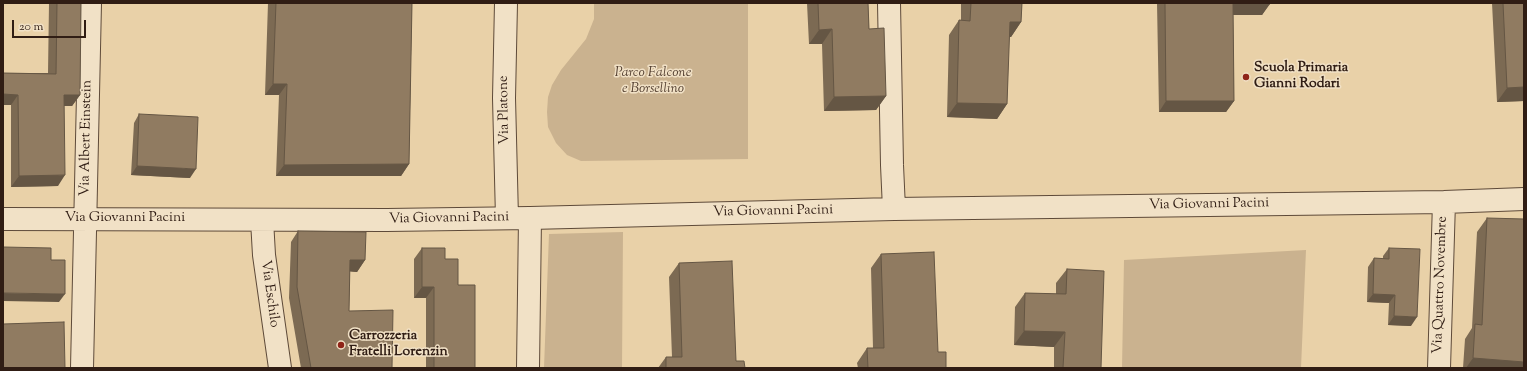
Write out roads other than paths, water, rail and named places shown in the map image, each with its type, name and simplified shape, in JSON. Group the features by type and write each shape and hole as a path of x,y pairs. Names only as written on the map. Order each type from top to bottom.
{"street":[{"name":"Via Albert Einstein","path":"82,368 90,3"},
{"name":"Via Platone","path":"506,3 504,98 507,218"},
{"path":"889,3 894,209"},
{"name":"Via Giovanni Pacini","path":"3,219 387,220 894,209 1444,202 1524,199"},
{"name":"Via Quattro Novembre","path":"1439,368 1444,202"},
{"path":"528,368 530,218"},
{"name":"Via Eschilo","path":"262,220 264,255 280,368"}],"place":[{"name":"Scuola Primaria Gianni Rodari","path":"1246,77"},
{"name":"Carrozzeria Fratelli Lorenzin","path":"341,345"}],"park label":[{"name":"Parco Falcone e Borsellino","path":"653,82"}]}
